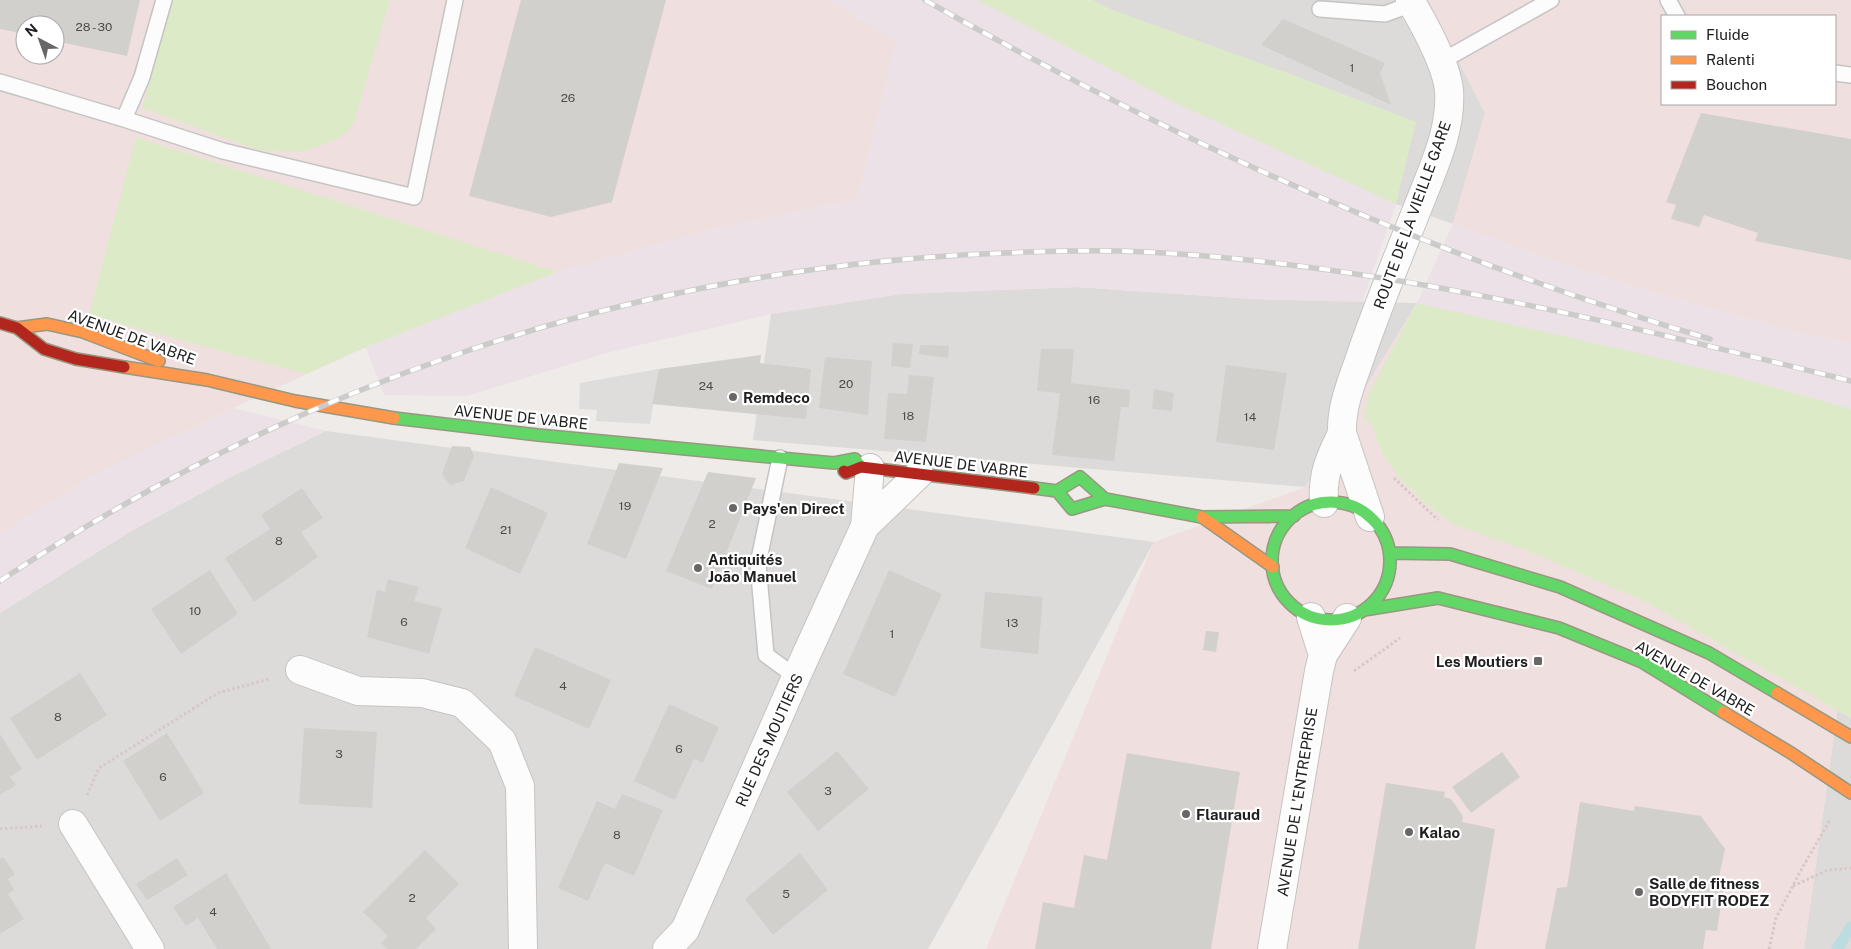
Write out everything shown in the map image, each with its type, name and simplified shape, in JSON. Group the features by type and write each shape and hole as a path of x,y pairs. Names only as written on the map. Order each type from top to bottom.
{"main road":[{"name":"AVENUE DE VABRE","path":"0,323 17,328 44,349 76,360 207,380 295,401 398,419 548,436 834,463 846,473 866,467 1057,491"},
{"name":"AVENUE DE VABRE","path":"17,328 48,324 83,332 207,380"},
{"path":"1105,499 1080,477 1057,491 1072,509 1105,499 1202,517 1294,516"},
{"path":"1324,503 1341,503 1356,508 1370,517 1383,534 1390,554 1390,569 1385,585 1377,599 1356,614 1329,620 1311,617 1296,609 1285,598 1276,583 1273,566 1274,548 1282,530 1294,516 1308,507 1324,503"},
{"path":"1202,517 1273,566"},
{"name":"AVENUE DE VABRE","path":"1390,554 1450,554 1560,587 1709,653 1851,737"},
{"name":"AVENUE DE VABRE","path":"1356,614 1438,598 1559,628 1642,662 1791,753 1849,792"}],"street":[{"name":"ROUTE DE LA VIEILLE GARE","path":"1370,517 1342,433 1342,422 1349,386 1445,132 1450,113 1449,88 1442,61 1411,2"},
{"name":"ROUTE DE LA VIEILLE GARE","path":"1324,503 1323,486 1327,470 1342,433"},
{"name":"RUE DES MOUTIERS","path":"865,526 866,467"},
{"name":"RUE DES MOUTIERS","path":"666,949 685,930 796,677 865,526 919,474"},
{"name":"AVENUE DE L'ENTREPRISE","path":"1272,949 1309,724 1323,655 1356,614"},
{"name":"AVENUE DE L'ENTREPRISE","path":"1311,617 1323,655"},
{"path":"300,670 358,692 422,693 462,703 502,741 520,786 523,949"},
{"path":"74,824 150,949"}],"lane":[{"path":"124,119 142,77 164,0"},
{"path":"0,82 223,151 414,196 455,0"},
{"path":"1442,61 1551,0"},
{"path":"1668,0 1676,15"},
{"path":"1320,8 1385,14 1411,2"},
{"path":"1836,73 1851,75"},
{"path":"780,458 758,564 766,656 796,677"}],"path":[{"path":"1392,476 1396,482 1440,521"},
{"path":"1350,675 1401,638"},
{"path":"0,829 74,824 99,768 218,693 300,670"},
{"path":"1769,949 1776,918 1792,886 1849,792"},
{"path":"1792,886 1828,870 1851,868"}],"shaded area":[{"path":"0,0 829,0 896,41 858,199 713,229 557,272 366,347 233,408 87,479 0,534"},
{"path":"829,0 977,0 1182,106 1396,204 1362,302 1253,299 1077,287 901,294 771,314 606,353 467,396 384,395 366,347 557,272 713,229 858,199 896,41"},
{"path":"977,0 1428,0 1485,113 1453,224 1396,204 1182,106"},
{"path":"1428,0 1851,0 1851,344 1785,329 1658,294 1555,261 1453,224 1485,113"},
{"path":"1453,224 1555,261 1658,294 1785,329 1851,344 1851,409 1730,375 1417,303"},
{"path":"1077,287 1253,299 1417,303 1305,487 753,440 771,314 901,294"},
{"path":"1417,303 1516,325 1851,409 1851,615 1804,949 986,949 1154,542 1305,487"},
{"path":"659,369 650,424 596,421 597,410 579,409 580,383"},
{"path":"233,408 326,431 231,477 131,531 0,613 0,534 87,479"},
{"path":"326,431 1154,542 928,949 0,949 0,613 131,531 231,477"},
{"path":"1851,615 1851,949 1804,949"}],"green space":[{"path":"172,0 390,0 353,125 340,138 303,152 258,150 142,108"},
{"path":"977,0 1093,0 1115,11 1296,76 1416,122 1396,204 1182,106"},
{"path":"136,137 557,272 366,347 306,374 89,315"},
{"path":"1417,303 1730,375 1851,409 1851,718 1642,600 1528,551 1453,524 1424,502 1403,482 1386,460 1376,439 1373,427 1364,417 1369,393"}],"building":[{"path":"0,0 140,0 127,56 65,43 65,15 15,15 15,32 0,29"},
{"path":"521,0 666,0 612,202 551,217 469,196"},
{"path":"1283,19 1385,63 1380,73 1391,105 1261,45"},
{"path":"1701,113 1851,139 1851,260 1755,241 1758,233 1704,215 1699,227 1671,219 1676,205 1666,202"},
{"path":"893,343 913,344 910,368 891,366"},
{"path":"920,345 949,346 948,358 919,354"},
{"path":"1041,349 1074,349 1071,383 1130,390 1129,407 1121,407 1114,461 1052,455 1060,393 1037,391"},
{"path":"761,355 760,363 811,369 806,419 652,404 659,369"},
{"path":"825,357 872,361 868,415 819,408"},
{"path":"1226,365 1287,373 1274,450 1216,442"},
{"path":"909,375 934,377 926,442 884,439 888,393 907,394"},
{"path":"1154,389 1174,393 1172,411 1152,409"},
{"path":"452,446 470,447 474,456 464,481 450,485 442,474"},
{"path":"619,463 663,468 626,559 587,544"},
{"path":"708,472 756,478 712,589 666,571"},
{"path":"491,487 548,513 520,574 465,548"},
{"path":"302,488 323,518 301,532 318,557 254,602 225,558 270,529 261,515"},
{"path":"210,570 238,614 181,654 151,609"},
{"path":"889,570 942,594 895,697 843,674"},
{"path":"388,579 419,587 414,601 442,608 429,654 367,637 377,590 385,592"},
{"path":"985,592 1043,597 1038,654 980,648"},
{"path":"1206,631 1219,632 1216,652 1203,650"},
{"path":"535,647 611,680 589,729 514,696"},
{"path":"80,673 107,715 37,760 10,718"},
{"path":"669,704 719,727 703,763 694,759 675,800 634,781"},
{"path":"304,728 377,732 372,808 299,804"},
{"path":"167,733 204,793 160,821 123,761"},
{"path":"0,734 22,769 10,777 16,785 0,795"},
{"path":"837,751 869,789 818,831 787,792"},
{"path":"1502,752 1520,777 1471,813 1452,787"},
{"path":"1127,753 1240,772 1211,949 1035,949 1043,902 1074,908 1084,855 1107,860"},
{"path":"1386,783 1445,792 1444,797 1451,799 1463,816 1462,822 1495,829 1475,949 1358,949"},
{"path":"622,794 663,810 634,876 605,863 588,901 558,888 597,801 615,809"},
{"path":"1580,802 1634,811 1635,806 1701,816 1725,849 1719,877 1725,878 1717,931 1706,930 1703,949 1545,949 1557,888 1567,887"},
{"path":"425,850 459,884 426,918 436,929 416,949 387,949 381,943 388,936 363,912"},
{"path":"800,853 828,890 773,935 745,899"},
{"path":"3,857 15,874 8,879 14,890 8,894 24,919 0,934 0,859"},
{"path":"177,858 188,875 147,900 136,884"},
{"path":"226,873 271,949 217,949 198,918 186,926 173,907"}],"waterway":[{"path":"1837,949 1851,927"}],"railway":[{"path":"925,0 1113,101 1308,192 1507,272 1608,307 1710,339"},
{"path":"0,581 110,513 223,452 340,399 459,353 582,316 706,287 833,267 962,255 1054,251 1146,252 1235,259 1324,269 1413,283 1501,300 1677,338 1851,381"}],"traffic: fast":[{"path":"394,418 538,435 834,463 855,459 861,467"},
{"path":"1034,488 1057,491 1080,477 1105,499"},
{"path":"1057,491 1072,509 1105,499 1202,517 1294,516"},
{"path":"1331,502 1353,507 1364,512 1380,528 1385,539 1390,561 1385,583 1380,594 1364,610 1353,615 1331,620 1309,615 1298,610 1282,594 1277,583 1272,561 1277,539 1282,528 1298,512 1309,507 1331,502"},
{"path":"1390,553 1450,554 1560,587 1709,653 1777,693"},
{"path":"1364,610 1438,598 1559,628 1642,662 1723,712"}],"traffic: slow":[{"path":"17,328 47,324 83,332 159,361"},
{"path":"124,367 207,380 295,401 394,418"},
{"path":"1202,517 1273,567"},
{"path":"1777,693 1851,737"},
{"path":"1723,712 1791,753 1851,793"}],"traffic: jam":[{"path":"0,323 17,328 44,349 76,359 124,367"},
{"path":"844,471 846,473 861,467 1034,488"}],"place":[{"name":"Remdeco","path":"733,397"},
{"name":"Pays'en Direct","path":"733,508"},
{"name":"Antiquités João Manuel","path":"698,568"},
{"name":"Les Moutiers","path":"1538,661"},
{"name":"Flauraud","path":"1186,814"},
{"name":"Kalao","path":"1409,832"},
{"name":"Salle de fitness BODYFIT RODEZ","path":"1639,892"}]}
